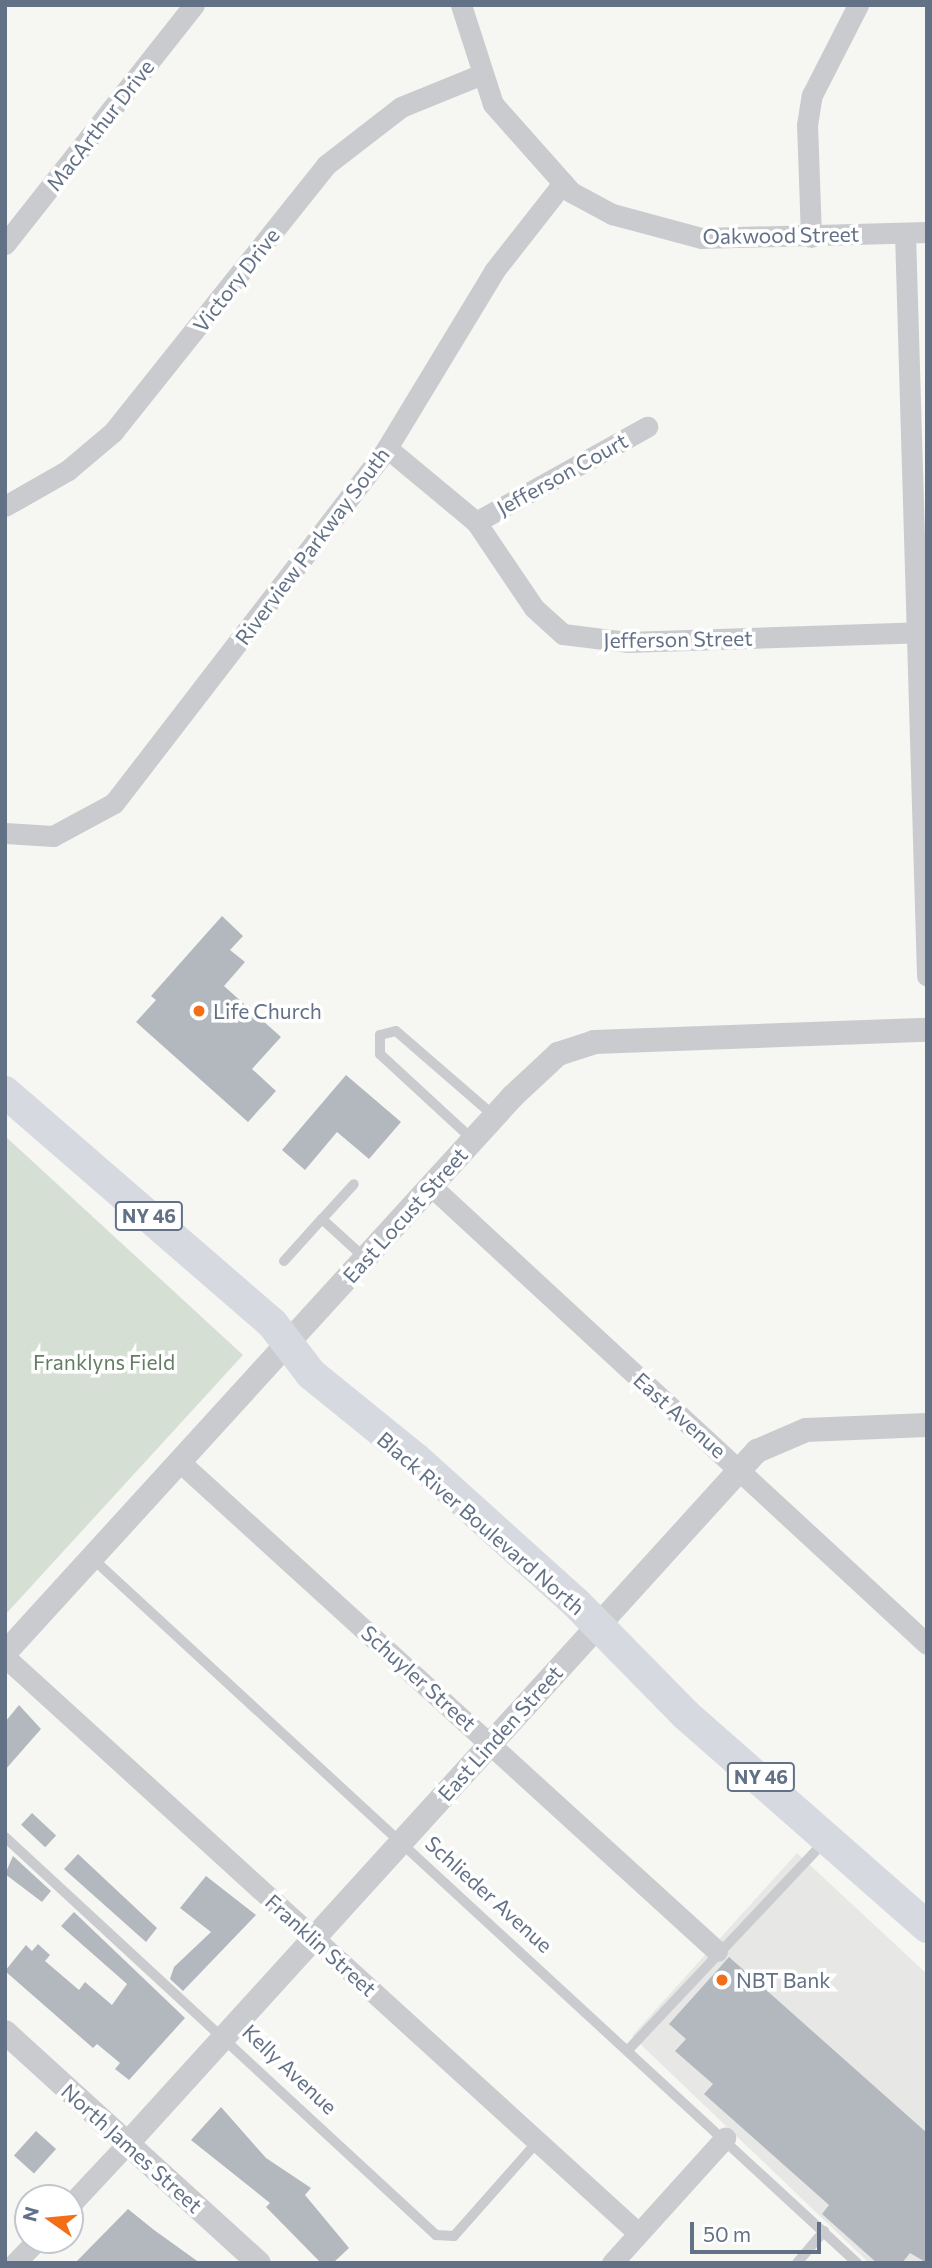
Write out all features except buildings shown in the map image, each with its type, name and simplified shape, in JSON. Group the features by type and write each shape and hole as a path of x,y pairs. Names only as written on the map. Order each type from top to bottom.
{"main road":[{"name":"Black River Boulevard North","path":"5,1092 290,1343 311,1374 416,1459 597,1626 657,1689 927,1927"}],"street":[{"name":"MacArthur Drive","path":"5,244 194,5"},
{"name":"Oakwood Street","path":"461,5 480,75 518,138 563,183 612,214 658,230 701,238 927,232"},
{"path":"811,237 807,125 813,95 858,5"},
{"name":"Victory Drive","path":"5,506 68,470 113,432 326,165 401,107 480,75"},
{"name":"Riverview Parkway South","path":"5,833 53,836 114,803 387,448 494,271 563,183"},
{"path":"905,233 920,633 927,976"},
{"name":"Jefferson Court","path":"476,522 648,426"},
{"name":"Jefferson Street","path":"387,448 476,522 534,608 563,634 588,641 920,633"},
{"name":"East Locust Street","path":"5,1655 494,1116 558,1054 594,1042 927,1030"},
{"name":"East Avenue","path":"431,1186 927,1644"},
{"name":"East Linden Street","path":"127,2144 740,1469 779,1437 806,1430 927,1426"},
{"name":"Schuyler Street","path":"181,1463 718,1951"},
{"name":"Franklin Street","path":"5,1655 638,2233"},
{"name":"North James Street","path":"5,2032 259,2263"},
{"path":"611,2263 725,2138"},
{"path":"84,2189 127,2144"}],"lane":[{"path":"473,1140 380,1054 380,1035 397,1031 494,1116"},
{"path":"284,1261 354,1184"},
{"path":"322,1219 366,1259"},
{"name":"Schlieder Avenue","path":"92,1558 629,2049 857,2263"},
{"name":"Kelly Avenue","path":"5,1838 226,2036 446,2239 538,2141"},
{"path":"629,2049 718,1951 828,1838"},
{"path":"797,2263 824,2231"}],"shaded area":[{"path":"797,1853 927,1974 927,2263 869,2263 632,2036"}],"green space":[{"name":"Franklyns Field","path":"5,1136 243,1355 5,1615"}],"place":[{"name":"Life Church","path":"199,1011"},
{"name":"NBT Bank","path":"722,1980"}]}
